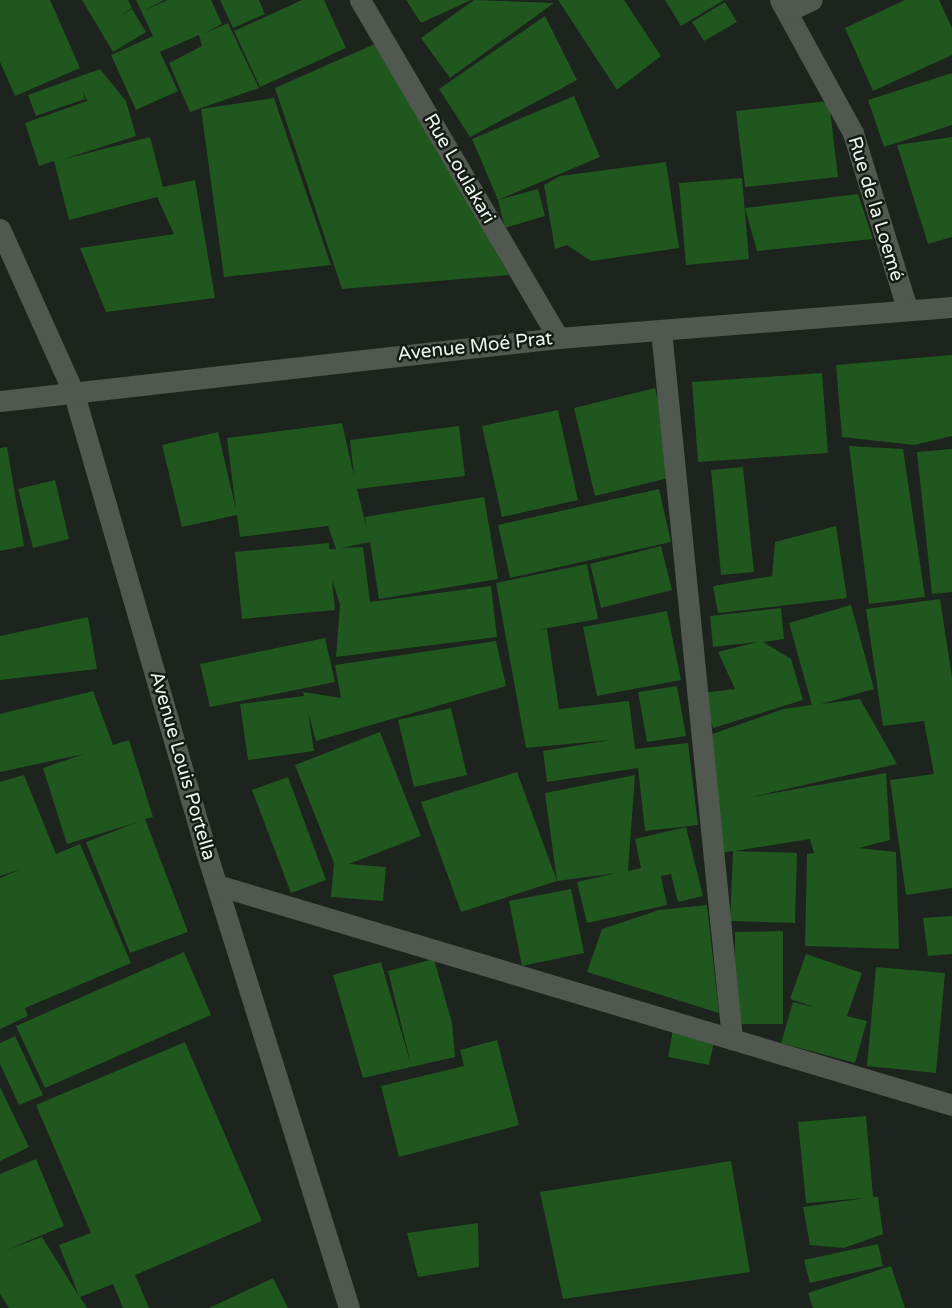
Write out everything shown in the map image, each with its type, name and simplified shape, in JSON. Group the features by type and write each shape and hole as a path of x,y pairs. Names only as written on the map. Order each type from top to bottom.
{"street":[{"name":"Rue Loulakari","path":"360,0 558,338"},
{"path":"784,6 812,0"},
{"name":"Rue de la Loemé","path":"784,6 853,133 907,309"},
{"name":"Avenue Louis Portella","path":"0,229 74,394 217,885 349,1308"},
{"name":"Avenue Moé Prat","path":"0,401 558,338 952,307"},
{"path":"660,330 732,1039"},
{"path":"217,885 952,1105"}],"building":[{"path":"0,0 50,0 80,68 15,96 0,62"},
{"path":"82,0 128,0 132,8 119,17 132,9 146,32 113,52"},
{"path":"136,0 164,0 145,10 168,0 211,0 222,24 203,34 228,23 259,88 190,112 169,63 202,46 199,35 160,52 178,91 136,110 111,55 153,36"},
{"path":"220,0 259,0 265,14 233,28"},
{"path":"302,0 324,0 346,48 260,87 234,31"},
{"path":"406,0 471,0 421,23"},
{"path":"474,0 554,3 450,78 421,38"},
{"path":"558,0 624,0 661,56 617,90"},
{"path":"665,0 724,0 681,26"},
{"path":"905,0 939,0 952,28 952,55 873,91 845,28"},
{"path":"725,2 737,22 704,41 692,22"},
{"path":"545,16 577,80 470,137 439,89"},
{"path":"377,43 509,275 342,289 275,88"},
{"path":"100,69 126,101 136,136 61,160 150,137 163,187 195,180 215,298 106,312 80,248 174,234 157,197 69,220 54,161 39,166 25,123 87,101 82,89 85,99 36,116 28,95"},
{"path":"952,73 952,125 884,147 868,100"},
{"path":"574,96 600,157 498,200 472,139"},
{"path":"274,98 331,265 224,277 201,109"},
{"path":"829,101 838,177 745,187 736,111"},
{"path":"952,137 952,237 928,244 897,145"},
{"path":"666,162 679,248 591,261 567,245 555,249 544,185 560,176"},
{"path":"742,178 749,259 686,265 679,183"},
{"path":"538,189 545,216 505,228 498,200"},
{"path":"858,194 873,239 757,251 745,208"},
{"path":"952,355 952,436 914,445 842,437 836,365"},
{"path":"822,373 828,453 698,462 692,382"},
{"path":"655,388 677,476 595,496 574,408"},
{"path":"558,410 578,500 502,517 482,426"},
{"path":"342,423 354,476 350,440 459,426 465,476 357,489 367,529 365,517 484,497 498,579 379,599 370,542 341,548 363,547 370,602 491,586 497,637 336,657 340,605 332,579 335,610 242,619 235,552 329,543 329,549 336,549 328,526 240,537 237,515 182,527 162,445 218,432 236,510 227,438"},
{"path":"849,446 903,449 925,597 869,604"},
{"path":"7,447 24,546 0,551 0,448"},
{"path":"952,449 952,592 932,594 917,452"},
{"path":"743,467 754,572 721,575 711,470"},
{"path":"55,480 69,539 33,548 18,489"},
{"path":"659,489 671,542 510,578 498,525"},
{"path":"836,526 847,598 718,613 713,586 772,576 775,542"},
{"path":"661,546 672,590 601,608 590,564"},
{"path":"587,564 598,619 538,630 547,629 559,709 629,701 635,749 688,743 698,825 645,831 638,768 547,782 543,751 610,740 526,748 496,583"},
{"path":"940,599 952,677 952,888 906,895 890,780 934,774 924,721 883,726 866,609"},
{"path":"851,605 874,689 821,704 860,699 897,764 751,797 886,773 890,840 859,848 896,852 899,949 805,946 807,854 814,853 810,839 735,851 797,853 795,923 730,921 733,851 721,853 704,737 783,709 812,705 789,623"},
{"path":"781,608 784,639 763,642 791,659 803,700 713,728 702,693 735,689 718,652 757,642 713,647 710,616"},
{"path":"667,611 681,680 597,696 583,627"},
{"path":"88,617 97,669 0,680 0,636"},
{"path":"325,638 335,682 210,707 200,664"},
{"path":"496,641 506,686 316,741 308,712 314,751 248,760 240,704 304,696 303,692 341,698 335,665"},
{"path":"677,686 686,736 647,742 638,692"},
{"path":"93,691 113,745 129,740 153,817 145,819 188,932 130,953 86,842 138,822 67,844 43,768 84,754 0,772 0,714"},
{"path":"451,708 467,775 414,787 398,720"},
{"path":"380,732 421,836 349,864 386,867 383,901 331,897 334,863 295,765"},
{"path":"517,772 557,881 461,912 421,802"},
{"path":"24,775 56,854 80,844 131,963 25,1008 28,1016 0,1029 0,878 21,869 0,876 0,782"},
{"path":"635,775 628,871 641,868 635,839 686,827 703,896 678,902 671,874 661,876 667,905 587,923 577,882 616,873 557,881 545,793"},
{"path":"288,777 326,880 291,893 252,790"},
{"path":"571,889 584,953 522,966 509,901"},
{"path":"707,905 719,1013 587,972 602,929 659,910"},
{"path":"952,916 952,954 928,956 923,918"},
{"path":"783,931 783,1024 735,1024 735,932"},
{"path":"184,952 211,1015 45,1088 16,1026"},
{"path":"806,954 862,973 847,1016 867,1021 855,1063 781,1043 793,1002 817,1008 790,999"},
{"path":"434,959 452,1023 455,1057 363,1078 333,975 381,962 411,1065 388,971"},
{"path":"876,967 945,973 936,1073 867,1066"},
{"path":"673,1029 715,1037 709,1065 668,1057"},
{"path":"15,1036 43,1095 19,1105 0,1064 0,1043"},
{"path":"497,1040 519,1125 399,1157 381,1086 464,1066 460,1050"},
{"path":"185,1042 262,1221 135,1275 149,1308 123,1308 113,1284 80,1297 87,1308 9,1308 0,1294 0,1174 36,1159 64,1226 6,1250 42,1237 79,1296 59,1245 91,1233 36,1105"},
{"path":"0,1087 29,1147 0,1161"},
{"path":"866,1116 873,1197 878,1197 883,1234 844,1248 810,1245 803,1207 866,1198 806,1203 798,1122"},
{"path":"731,1161 750,1272 563,1299 540,1192"},
{"path":"478,1223 479,1267 418,1277 407,1233"},
{"path":"878,1244 883,1266 810,1283 804,1260"},
{"path":"891,1266 905,1308 813,1308 808,1293"},
{"path":"273,1278 288,1308 209,1308"}]}
